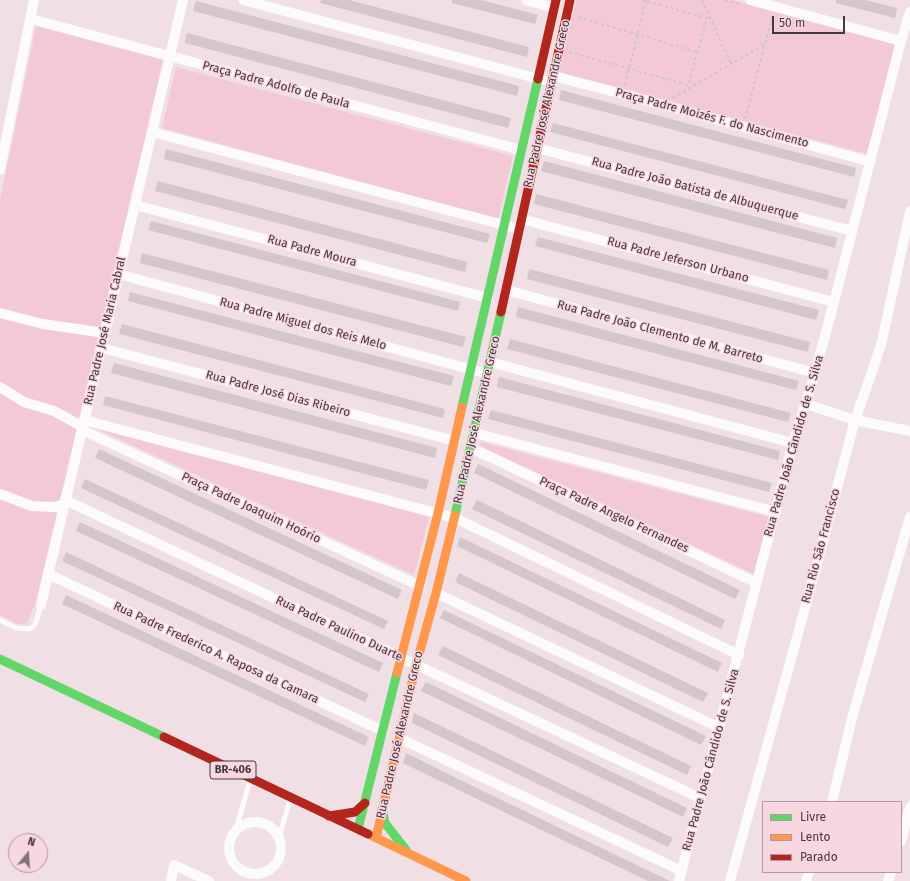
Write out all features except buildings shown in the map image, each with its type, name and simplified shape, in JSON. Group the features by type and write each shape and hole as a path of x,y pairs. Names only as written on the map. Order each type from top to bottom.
{"street":[{"path":"0,170 3,140 34,0"},
{"name":"Rua Padre José Maria Cabral","path":"41,605 183,0"},
{"name":"Praça Padre Moizés F. do Nascimento","path":"243,0 538,79 552,79 630,96 871,162"},
{"path":"526,0 555,4"},
{"name":"Rua Padre José Alexandre Greco","path":"376,838 398,738 455,518 475,433 570,0"},
{"path":"750,0 901,41"},
{"name":"Rua Padre José Alexandre Greco","path":"358,829 438,513 555,4"},
{"name":"Rua Padre João Cândido de S. Silva","path":"679,881 793,443 815,373 871,162 901,41 910,12"},
{"name":"Praça Padre Adolfo de Paula","path":"31,19 521,150"},
{"path":"152,132 519,229"},
{"name":"Rua Padre João Batista de Albuquerque","path":"537,148 852,231"},
{"name":"Rua Padre Moura","path":"135,205 488,298"},
{"name":"Rua Rio São Francisco","path":"730,881 855,420 882,341 910,211"},
{"name":"Rua Padre Jeferson Urbano","path":"521,219 834,302"},
{"name":"Rua Padre Miguel dos Reis Melo","path":"118,274 488,374"},
{"name":"Rua Padre João Clemento de M. Barreto","path":"506,290 815,373"},
{"path":"0,313 43,324 105,333"},
{"name":"Rua Padre José Dias Ribeiro","path":"102,348 455,441"},
{"path":"490,362 793,443"},
{"path":"0,387 24,402 54,411 83,426 455,518 739,655"},
{"path":"806,404 855,420 910,431"},
{"name":"Praça Padre Joaquim Hoório","path":"83,426 420,586"},
{"path":"475,433 776,512"},
{"name":"Praça Padre Angelo Fernandes","path":"471,448 757,582"},
{"path":"0,494 32,506 55,507 64,502"},
{"name":"Rua Padre Paulino Duarte","path":"64,502 700,798"},
{"path":"832,801 852,718 910,517"},
{"name":"Rua Padre Frederico A. Raposa da Camara","path":"48,574 383,731"},
{"path":"436,593 720,728"},
{"name":"BR-406","path":"0,658 250,779 466,881"},
{"path":"398,738 682,870"},
{"path":"329,816 355,812 365,803"},
{"path":"902,836 910,807"},
{"path":"382,809 385,822 410,854"},
{"path":"260,822 268,825 279,837 281,845 277,861 272,868 265,872 247,877 234,862 230,854 230,841 236,829 243,824 260,822"},
{"path":"171,881 174,865 209,881"}],"lane":[{"name":"Rua Padre José Maria Cabral","path":"0,620 16,628 30,629 34,626 41,605"},
{"path":"236,829 250,779"},
{"path":"279,837 290,798"}],"path":[{"path":"566,51 629,69 688,85 707,18 645,0 638,35 629,69 624,88"},
{"path":"702,0 731,64"},
{"path":"745,120 773,13"},
{"path":"578,17 697,52"},
{"path":"678,102 670,100 765,44"}],"shaded area":[{"path":"576,0 732,0 896,43 868,154 559,72"},
{"path":"36,26 163,60 35,605 27,623 17,624 0,615 0,200"},
{"path":"176,67 513,156 498,219 162,128"},
{"path":"95,428 429,517 414,575"},
{"path":"481,442 769,517 754,574 480,446"}],"traffic: fast":[{"path":"462,407 538,79"},
{"path":"455,515 501,312"},
{"path":"0,659 164,737"},
{"path":"358,829 397,673"},
{"path":"382,809 385,823 406,850"}],"traffic: slow":[{"path":"397,673 438,513 462,407"},
{"path":"376,838 416,665 436,593 455,515"},
{"path":"368,834 466,881"}],"traffic: jam":[{"path":"538,79 556,0"},
{"path":"501,312 570,0"},
{"path":"164,737 368,834"},
{"path":"329,816 355,812 365,803"}]}
